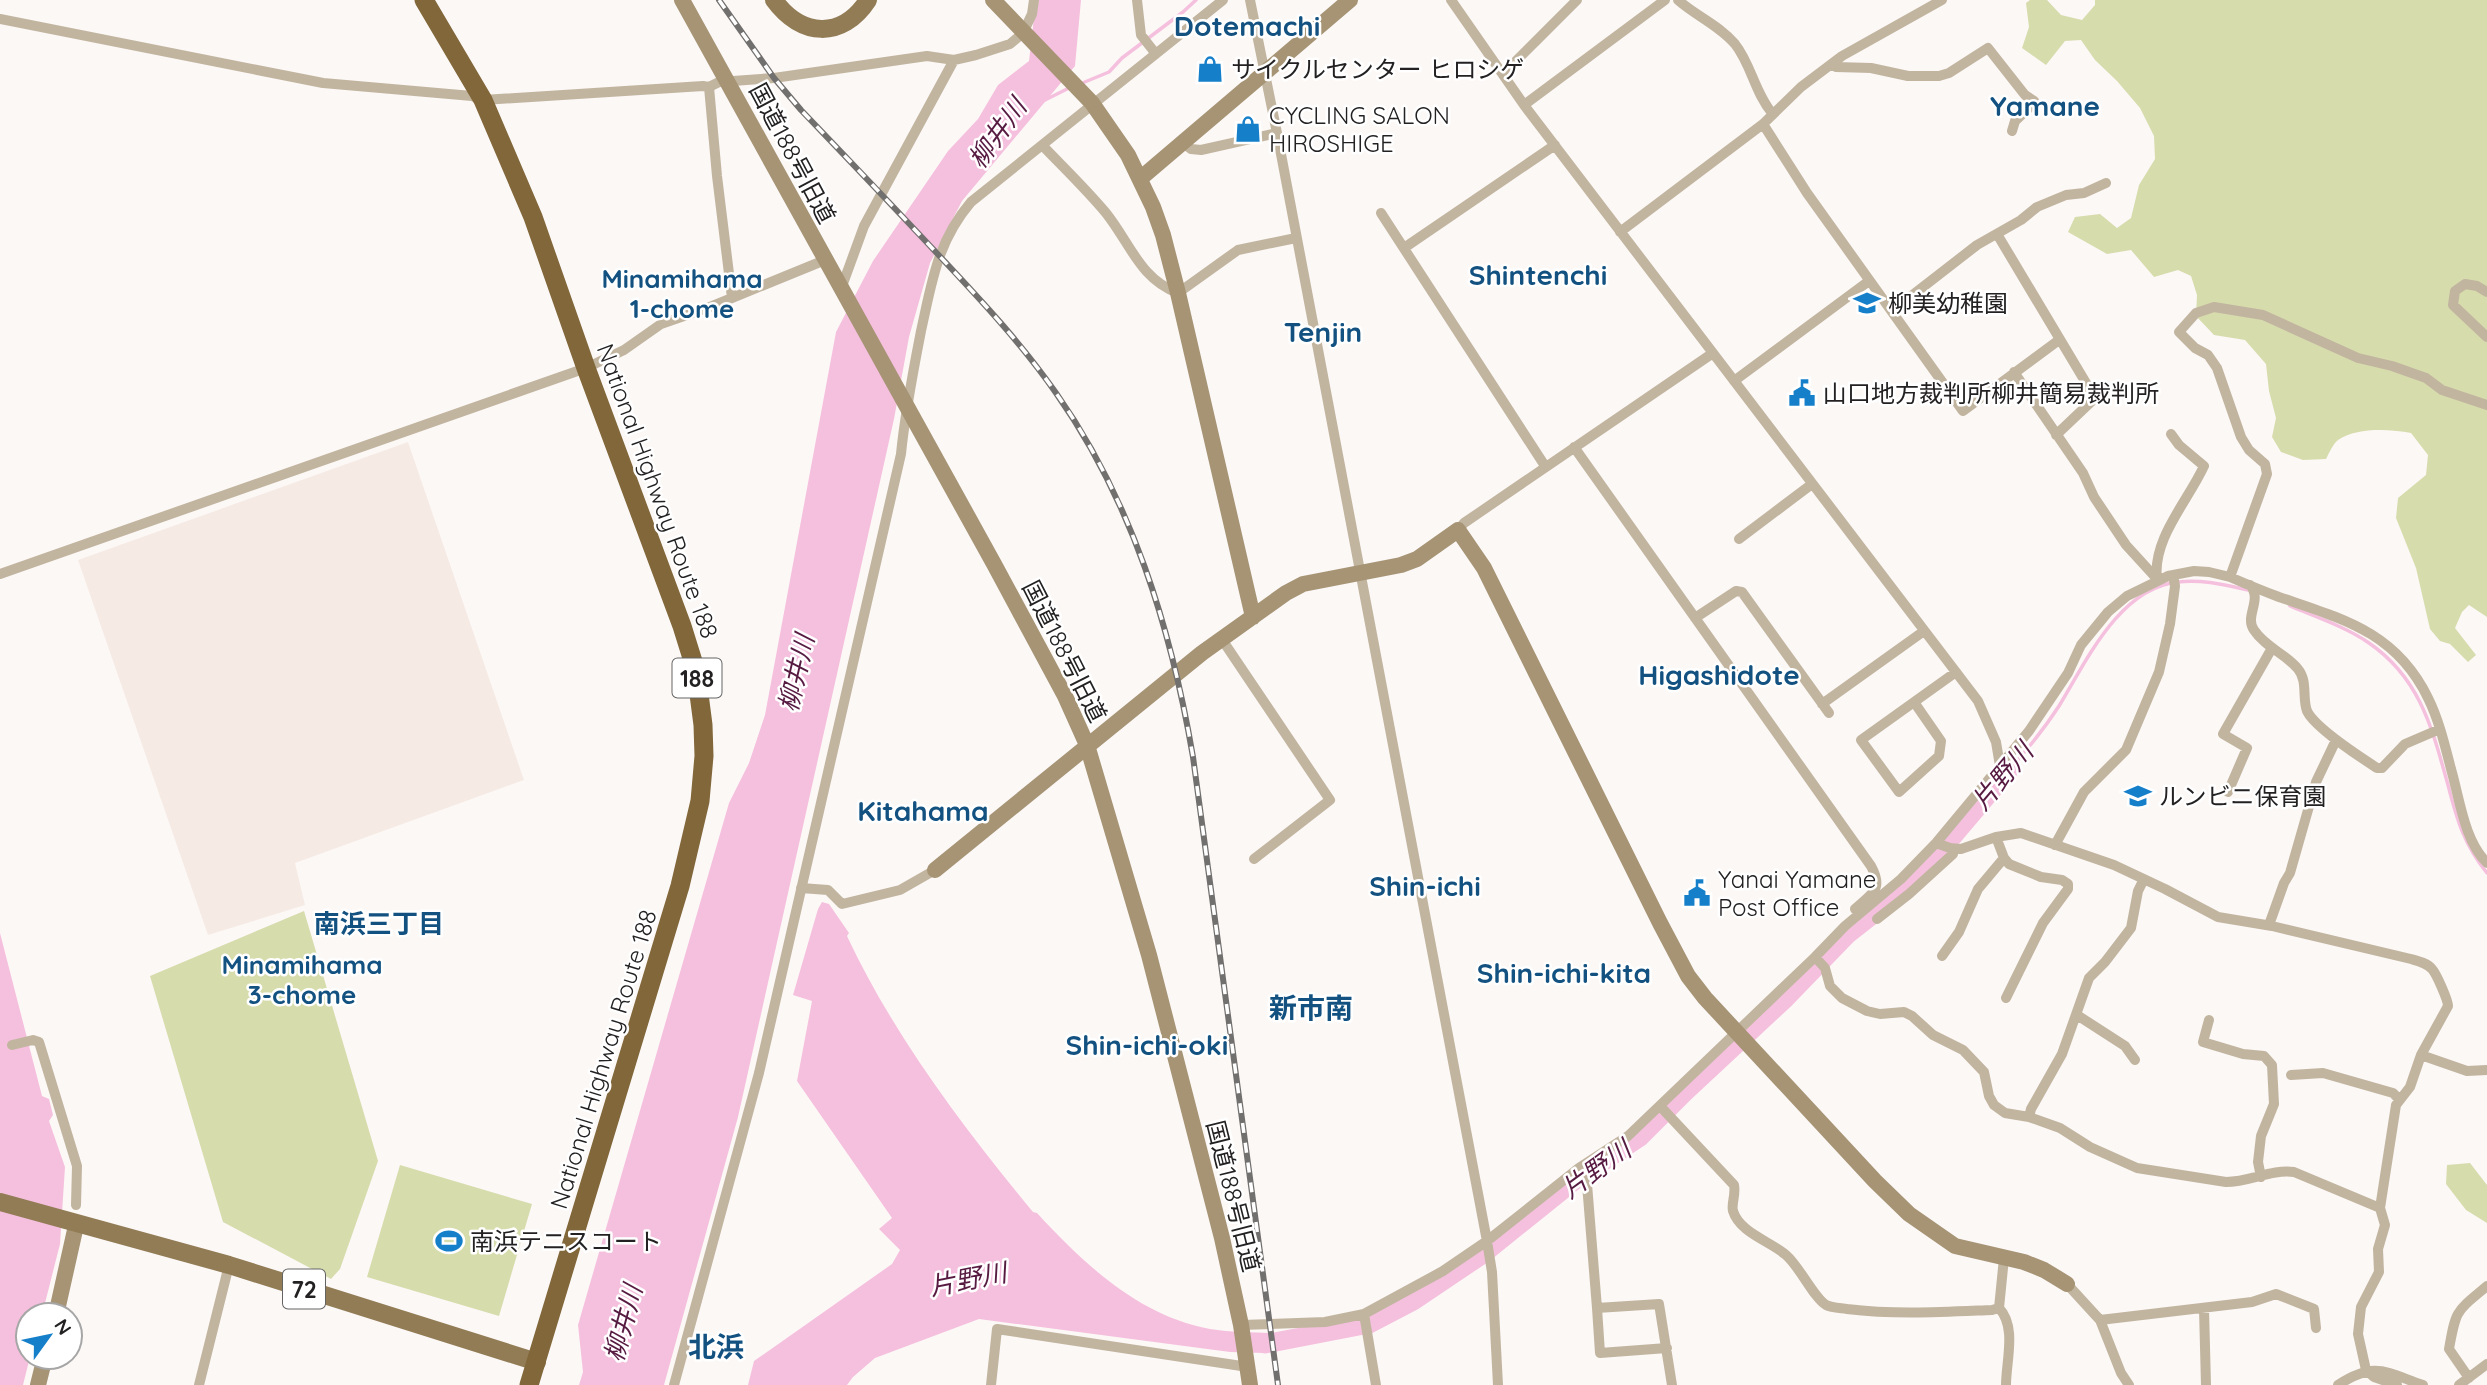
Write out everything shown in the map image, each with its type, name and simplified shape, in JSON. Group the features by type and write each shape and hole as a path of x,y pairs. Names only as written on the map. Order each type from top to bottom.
{"highway":[{"name":"National Highway Route 188","path":"424,0 483,100 533,217 586,369 690,649 700,697 704,756 700,801 680,886 529,1385"}],"main road":[{"path":"774,0 797,24 814,29 847,24 861,12 868,0"},
{"name":"72","path":"0,1202 74,1218 537,1362"}],"street":[{"name":"国道188号旧道","path":"682,0 1065,696 1087,745 1149,955 1223,1238 1250,1385"},
{"path":"993,0 1091,103 1121,144 1141,178 1163,234 1253,617"},
{"path":"1027,36 1034,0"},
{"path":"1137,0 1141,35 1155,52"},
{"path":"674,1385 759,1073 901,454 903,402 934,266 959,215 971,202 1091,103 1223,0"},
{"path":"1250,0 1488,1247 1498,1385"},
{"path":"1141,178 1350,0"},
{"path":"1451,0 1524,105 1978,701 1989,721 2000,766"},
{"path":"1503,74 1577,0"},
{"path":"1524,105 1665,0"},
{"path":"1678,0 1689,10 1711,22 1737,47 1750,77 1772,113"},
{"path":"1620,232 1763,124 1772,113 1832,64 1942,0"},
{"path":"0,19 323,83 472,96 483,100 709,87 719,82 774,78 927,56 954,60 1000,49 1027,36"},
{"path":"1832,64 1836,67 1871,68 1908,76 1939,76 1949,73 1988,48 2009,77 2034,101 2015,121 2012,131"},
{"path":"843,293 864,226 954,60"},
{"path":"709,87 732,298"},
{"path":"1763,124 1807,193 1963,411 2059,340"},
{"path":"1183,143 1191,149 1201,150 1277,133"},
{"path":"1042,145 1107,214 1137,261 1161,287 1178,293"},
{"path":"1404,248 1555,145"},
{"path":"1892,311 1977,245 2049,201 2084,193 2106,183"},
{"path":"1381,213 1545,466"},
{"path":"1997,234 2095,398 2056,435"},
{"path":"1178,293 1238,250 1296,238"},
{"path":"0,574 586,369 624,350 661,324 825,260"},
{"path":"1734,381 1869,281"},
{"path":"2487,292 2477,286 2465,284 2455,292 2453,305 2487,337"},
{"path":"2230,577 2267,474 2265,464 2249,450 2241,437 2217,368 2208,355 2195,348 2179,332 2196,313 2214,307 2263,315 2349,354 2426,378 2442,390 2487,405"},
{"path":"801,888 828,890 842,904 900,890 935,870 1221,638 1303,584 1401,565 1417,559 1545,466 1713,353"},
{"path":"2014,372 2083,473 2094,498 2126,545 2157,579"},
{"path":"2157,579 2160,550 2204,466 2179,445 2171,434"},
{"path":"1574,447 1878,879 1877,888 1854,911 1853,919"},
{"path":"1739,539 1812,484"},
{"path":"1458,530 1484,568 1674,950 1704,998 1909,1214 1955,1246 2044,1270 2067,1284 2100,1320 2121,1373 2129,1385"},
{"path":"1242,1330 1325,1322 1364,1315 1488,1247 1628,1136 1736,1032 1820,962 1853,919 1945,846 2000,766 2029,731 2068,673 2081,645 2095,626 2127,596 2157,579 2174,579 2209,572 2230,577 2329,612 2375,636 2411,669 2430,701 2436,730 2472,841 2487,863"},
{"path":"2055,845 2084,792 2126,750 2159,672 2174,579"},
{"path":"2250,585 2255,590 2256,601 2250,620 2252,629 2298,668 2302,676 2308,713 2314,722 2336,740 2377,768 2382,768 2406,744 2436,730"},
{"path":"1695,618 1736,591 1742,592 1825,708 1924,631"},
{"path":"1221,638 1330,800 1254,859"},
{"path":"2228,792 2247,748 2223,734 2272,648"},
{"path":"1914,702 1941,741 1940,756 1899,792 1861,740 1914,702 1956,672"},
{"path":"2269,925 2290,873 2316,782 2336,740"},
{"path":"1945,846 1961,849 1996,837 2021,833 2087,855 2144,879 2208,914 2269,925 2411,959 2435,971 2448,1001 2421,1055 2410,1087 2396,1105 2380,1208 2385,1225 2378,1249 2379,1272 2361,1307 2358,1334 2366,1370 2374,1377 2397,1385"},
{"path":"1996,837 2009,864 2033,875 2062,880 2068,884 2068,889 2043,923 2006,998"},
{"path":"1877,919 1909,894 1953,853 1945,846"},
{"path":"1942,956 1959,932 1978,889 2004,858"},
{"path":"2029,1117 2062,1054 2088,978 2105,962 2131,928 2138,891 2144,879"},
{"path":"1820,962 1830,986 1842,998 1867,1011 1880,1014 1903,1012 1912,1016 1933,1035 1963,1050 1984,1072 1989,1096 1994,1105 2006,1113 2029,1117 2060,1128 2090,1147 2137,1168 2226,1182 2239,1182 2280,1170 2294,1172 2380,1208"},
{"path":"2077,1015 2125,1046 2135,1060"},
{"path":"2209,1020 2203,1042 2242,1054 2264,1056 2272,1065 2274,1104 2262,1136 2259,1161 2261,1177"},
{"path":"12,1045 33,1040 39,1042 77,1166 74,1218 59,1301"},
{"path":"2421,1055 2468,1071 2487,1070"},
{"path":"2291,1075 2323,1073 2393,1093 2399,1099"},
{"path":"1660,1106 1734,1185 1734,1213 1742,1224 1787,1255 1807,1278 1818,1297 1828,1306 1887,1314 1999,1308"},
{"path":"1582,1172 1601,1353 1667,1348"},
{"path":"1999,1308 2004,1258"},
{"path":"200,1385 229,1265"},
{"path":"2487,1286 2459,1310 2455,1317 2449,1349 2464,1381 2487,1364"},
{"path":"2100,1320 2252,1302 2276,1294 2314,1309 2316,1328"},
{"path":"1598,1308 1659,1304 1672,1385"},
{"path":"1999,1308 2005,1314 2010,1343 2006,1385"},
{"path":"2204,1309 2206,1385"},
{"path":"1364,1315 1376,1385"},
{"path":"991,1385 997,1329 1247,1365"},
{"path":"2338,1385 2356,1373 2376,1369 2423,1385"}],"shaded area":[{"path":"408,442 524,780 295,863 305,905 208,935 78,560"}],"green space":[{"path":"2030,0 2047,0 2061,15 2082,20 2095,5 2095,0 2487,0 2487,617 2469,605 2462,612 2455,628 2476,655 2468,662 2450,644 2440,641 2430,629 2416,568 2396,518 2398,498 2426,475 2428,455 2411,433 2384,430 2354,433 2338,440 2326,459 2303,460 2281,452 2272,437 2276,418 2266,364 2245,340 2214,335 2196,316 2197,295 2191,276 2178,270 2154,277 2131,250 2107,254 2068,232 2075,217 2100,214 2117,228 2131,218 2139,185 2155,159 2154,136 2140,108 2095,60 2081,40 2065,41 2046,65 2022,48 2029,27 2026,3"},
{"path":"304,911 378,1161 340,1269 331,1279 223,1222 150,976"},
{"path":"2470,1163 2487,1185 2487,1223 2466,1210 2446,1184 2447,1165"},
{"name":"南浜テニスコート","path":"400,1165 532,1204 499,1316 367,1277"}],"water":[{"name":"柳井川","path":"1036,0 1081,0 1075,66 962,201 930,263 909,337 894,419 738,1117 664,1385 579,1385 583,1372 578,1325 729,803 749,763 765,715 836,332 873,261 948,151 978,119 998,85 1029,61"},
{"path":"822,902 829,904 849,933 847,936 886,1009 931,1080 1033,1212 1074,1251 1114,1285 1160,1313 1210,1329 1286,1334 1292,1347 1264,1353 1230,1352 979,1319 875,1358 847,1385 748,1385 754,1361 892,1264 900,1250 879,1229 892,1218 797,1081 812,1001 793,995"},
{"path":"0,933 42,1096 49,1099 53,1115 49,1121 65,1167 60,1244 46,1301 14,1301 14,1371 26,1371 23,1385 0,1385"}],"waterway":[{"path":"1080,84 1109,72 1122,58 1196,0"},
{"path":"1045,100 1069,88"},
{"name":"片野川","path":"2009,770 2053,715 2106,630 2138,598 2157,587 2187,581 2248,590"},
{"name":"片野川","path":"2290,606 2360,637 2401,672 2422,706 2429,724 2462,831 2472,852 2487,873"},
{"name":"片野川","path":"1265,1344 1369,1324 1413,1301 1483,1254 1575,1180 1640,1137 1786,998 1848,934 1899,894 1937,855 2009,770"}],"railway":[{"path":"719,0 774,78 801,110 965,283 1027,355 1083,434 1127,522 1160,614 1193,757 1278,1385"}],"place":[{"name":"サイクルセンター ヒロシゲ","path":"1210,69"},
{"name":"CYCLING SALON HIROSHIGE","path":"1248,129"},
{"name":"柳美幼稚園","path":"1867,303"},
{"name":"山口地方裁判所柳井簡易裁判所","path":"1802,393"},
{"name":"ルンビニ保育園","path":"2138,796"},
{"name":"Yanai Yamane Post Office","path":"1697,893"},
{"name":"南浜テニスコート","path":"449,1241"}],"district":[{"name":"Dotemachi","path":"1247,25"},
{"name":"Yamane","path":"2045,105"},
{"name":"Shintenchi","path":"1538,274"},
{"name":"Minamihama 1-chome","path":"682,293"},
{"name":"Tenjin","path":"1323,331"},
{"name":"Higashidote","path":"1719,674"},
{"name":"Kitahama","path":"923,810"},
{"name":"Shin-ichi","path":"1425,885"},
{"name":"南浜三丁目","path":"379,923"},
{"name":"Shin-ichi-kita","path":"1564,972"},
{"name":"Minamihama 3-chome","path":"302,979"},
{"name":"新市南","path":"1311,1007"},
{"name":"Shin-ichi-oki","path":"1147,1044"},
{"name":"北浜","path":"716,1346"}]}
